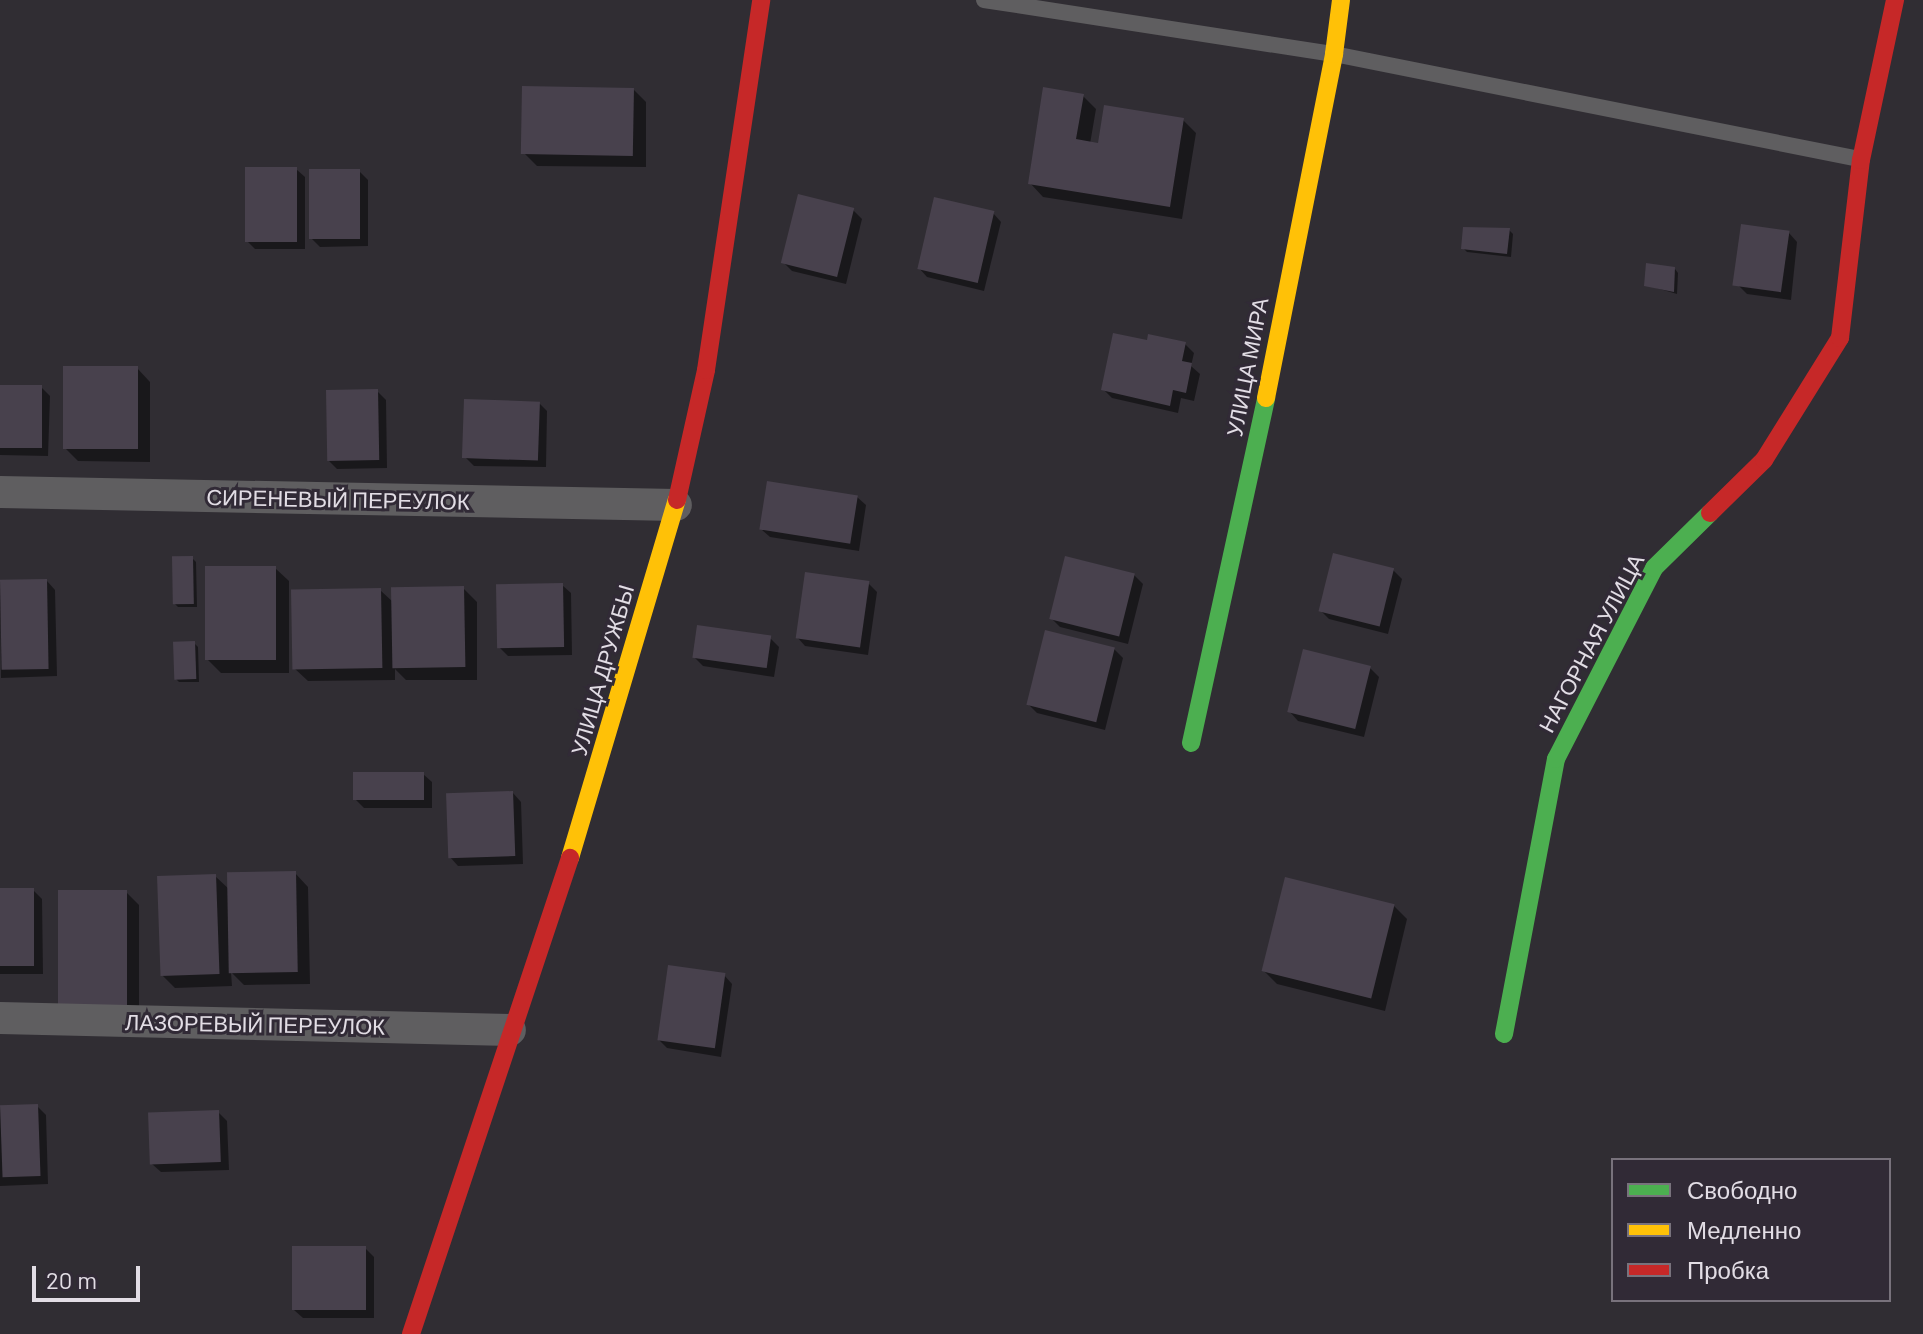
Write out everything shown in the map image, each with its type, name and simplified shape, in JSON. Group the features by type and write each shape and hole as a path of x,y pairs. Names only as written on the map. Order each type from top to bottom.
{"street":[{"name":"УЛИЦА ДРУЖБЫ","path":"411,1334 510,1030 582,822 676,505 706,370 761,0"},
{"name":"УЛИЦА МИРА","path":"1191,743 1261,423 1334,54 1341,0"},
{"name":"НАГОРНАЯ УЛИЦА","path":"1504,1034 1556,759 1654,568 1764,460 1840,338 1861,160 1895,0"},
{"name":"СИРЕНЕВЫЙ ПЕРЕУЛОК","path":"0,492 676,505"},
{"name":"ЛАЗОРЕВЫЙ ПЕРЕУЛОК","path":"0,1018 510,1030"}],"lane":[{"path":"984,0 1334,54 1861,160"}],"building":[{"path":"522,86 634,88 633,156 521,154"},
{"path":"1043,87 1084,94 1076,139 1098,143 1104,105 1184,118 1170,207 1028,184"},
{"path":"245,167 297,167 297,242 245,242"},
{"path":"309,169 360,169 360,239 309,239"},
{"path":"798,194 854,208 837,277 781,263"},
{"path":"934,197 994,211 978,283 917,269"},
{"path":"1741,224 1790,231 1781,292 1732,285"},
{"path":"1463,227 1510,228 1507,254 1461,249"},
{"path":"1646,263 1675,267 1674,292 1644,286"},
{"path":"1113,333 1147,340 1148,334 1186,342 1182,361 1192,363 1186,393 1173,390 1170,406 1101,390"},
{"path":"63,366 138,366 138,449 63,449"},
{"path":"0,385 42,385 42,448 0,448"},
{"path":"378,389 379,460 327,461 326,390"},
{"path":"464,399 540,402 538,461 462,458"},
{"path":"767,481 858,495 850,544 759,529"},
{"path":"1333,553 1394,568 1380,626 1318,611"},
{"path":"172,556 193,556 194,604 173,604"},
{"path":"1065,556 1135,573 1119,636 1049,619"},
{"path":"205,566 276,566 276,660 205,660"},
{"path":"805,572 869,581 860,647 796,638"},
{"path":"47,579 49,669 2,670 0,580"},
{"path":"563,583 564,647 497,648 496,584"},
{"path":"464,586 465,667 392,668 391,587"},
{"path":"381,588 382,668 292,670 291,590"},
{"path":"697,625 771,635 767,668 692,658"},
{"path":"1045,630 1115,647 1096,722 1026,705"},
{"path":"195,641 196,679 174,680 173,642"},
{"path":"1303,649 1371,666 1355,729 1287,712"},
{"path":"353,772 424,772 424,800 353,800"},
{"path":"513,791 515,856 448,858 446,793"},
{"path":"296,871 298,972 229,973 227,872"},
{"path":"216,874 219,974 161,976 157,876"},
{"path":"1285,877 1395,904 1371,998 1262,971"},
{"path":"0,888 34,888 34,966 0,966"},
{"path":"58,890 127,890 127,1007 58,1007"},
{"path":"668,965 725,973 715,1048 657,1040"},
{"path":"38,1104 41,1176 3,1177 0,1105"},
{"path":"219,1110 221,1162 150,1164 148,1112"},
{"path":"292,1246 366,1246 366,1310 292,1310"}],"traffic: fast":[{"path":"1191,743 1266,398"},
{"path":"1504,1034 1556,759 1654,568 1710,513"}],"traffic: slow":[{"path":"1266,398 1334,54 1341,0"},
{"path":"570,858 677,500"}],"traffic: jam":[{"path":"677,500 706,370 761,0"},
{"path":"1710,513 1764,460 1840,338 1861,160 1895,0"},
{"path":"411,1334 570,858"}]}
